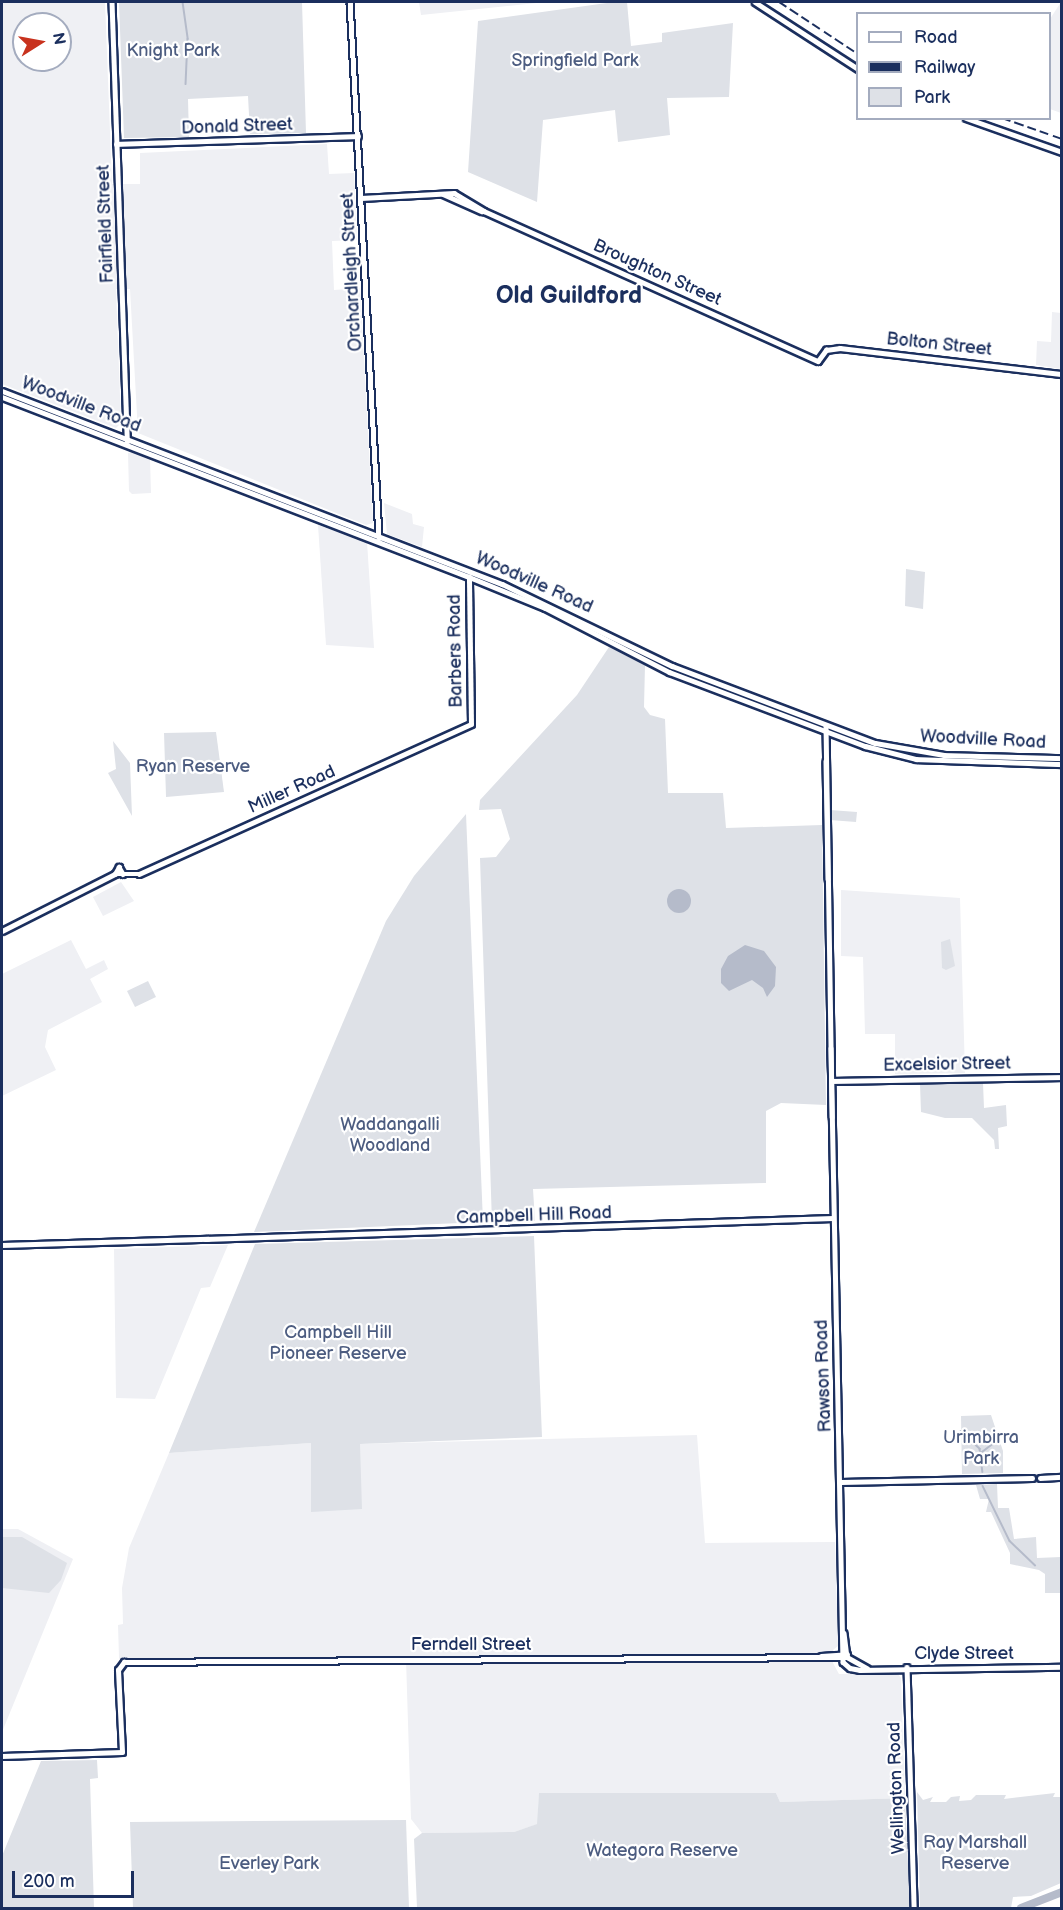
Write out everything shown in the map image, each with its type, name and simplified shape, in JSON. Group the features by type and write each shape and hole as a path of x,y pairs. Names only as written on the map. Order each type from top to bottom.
{"main road":[{"name":"Woodville Road","path":"2,391 379,539 502,584 602,634"},
{"name":"Woodville Road","path":"2,397 127,441"},
{"name":"Woodville Road","path":"379,539 672,666 826,725 910,752 1062,759"},
{"name":"Woodville Road","path":"620,642 669,672 826,732 916,759 1062,764"}],"street":[{"name":"Fairfield Street","path":"112,2 127,441"},
{"name":"Orchardleigh Street","path":"350,2 379,539"},
{"path":"755,2 856,68"},
{"path":"971,120 1062,152"},
{"name":"Donald Street","path":"116,144 358,136"},
{"name":"Broughton Street","path":"361,198 454,193 484,211 818,361"},
{"name":"Bolton Street","path":"818,361 826,350 840,348 1062,374"},
{"name":"Barbers Road","path":"469,577 471,724"},
{"name":"Miller Road","path":"2,931 115,874 119,867 123,874 140,874 471,724"},
{"name":"Rawson Road","path":"826,725 833,1081 833,1218 845,1656"},
{"name":"Rawson Road","path":"831,1048 829,1063 832,1118"},
{"path":"829,1063 833,1081 830,1105"},
{"name":"Excelsior Street","path":"833,1081 1062,1077"},
{"name":"Campbell Hill Road","path":"2,1245 102,1242 105,1247 110,1243 205,1239 833,1218"},
{"path":"841,1482 1032,1478 1036,1482 1040,1478 1062,1477"},
{"name":"Ferndell Street","path":"2,1756 122,1752 118,1670 122,1663 845,1656"},
{"name":"Clyde Street","path":"845,1656 867,1668 1062,1667"},
{"name":"Wellington Road","path":"907,1667 914,1908"}],"shaded area":[{"path":"2,2 105,2 112,184 140,184 140,153 327,144 329,174 354,173 357,240 332,241 334,290 360,288 373,523 366,525 138,433 130,289 116,289 121,423 116,428 2,384"},
{"path":"419,2 546,2 421,15"},
{"path":"1062,2 1061,113 1051,109 1051,17"},
{"path":"1052,312 1061,313 1061,369 1036,365 1037,341 1051,342"},
{"path":"133,452 150,459 151,493 132,494 129,491 128,453"},
{"path":"384,503 412,514 413,524 424,527 422,547 387,534"},
{"path":"318,525 367,542 374,648 326,645"},
{"path":"121,882 134,901 103,916 93,897"},
{"path":"841,890 960,898 965,1073 895,1074 895,1034 865,1034 863,957 841,956"},
{"path":"71,940 86,969 104,960 108,969 90,979 102,1002 48,1030 45,1047 56,1070 2,1096 2,974"},
{"path":"228,1245 210,1287 201,1288 155,1399 116,1398 114,1249"},
{"path":"697,1435 705,1543 835,1542 838,1646 833,1650 833,1663 839,1674 897,1673 901,1678 905,1798 780,1802 776,1793 539,1794 538,1824 514,1832 422,1833 411,1819 406,1659 122,1663 119,1658 118,1625 123,1624 122,1588 129,1548 169,1453 311,1443 311,1512 359,1444"},
{"path":"2,1529 18,1529 73,1559 2,1732"}],"green space":[{"name":"Knight Park","path":"119,2 302,2 306,133 250,134 248,96 188,99 189,137 124,138"},
{"name":"Springfield Park","path":"627,2 631,46 662,42 662,33 733,23 729,97 667,98 670,135 618,142 615,110 543,120 537,202 468,172 478,21"},
{"path":"906,569 925,572 923,609 905,606"},
{"path":"609,647 645,665 644,707 650,715 665,719 668,793 723,793 726,828 822,825 826,1105 781,1103 766,1111 766,1183 533,1189 535,1221 492,1223 480,858 496,857 510,839 501,809 479,810 480,800 577,695"},
{"name":"Ryan Reserve","path":"216,732 224,792 166,797 164,733"},
{"path":"113,741 130,763 132,816 108,773 116,769"},
{"path":"830,810 857,812 856,822 830,820"},
{"name":"Waddangalli Woodland","path":"466,814 483,1222 254,1232 386,921 414,876"},
{"path":"950,939 955,966 946,970 942,968 941,942"},
{"path":"148,981 156,997 135,1007 127,991"},
{"path":"983,1083 984,1108 1006,1105 1007,1126 998,1128 999,1149 995,1149 994,1140 972,1118 945,1118 921,1112 920,1084"},
{"name":"Campbell Hill Pioneer Reserve","path":"534,1236 542,1437 360,1444 362,1509 311,1512 311,1443 169,1453 255,1244"},
{"name":"Urimbirra Park","path":"991,1415 1003,1451 1003,1473 962,1474 961,1416"},
{"path":"997,1484 998,1508 1009,1508 1014,1539 1036,1537 1037,1558 1061,1557 1061,1593 1045,1593 1045,1574 1039,1570 1010,1564 1010,1553 991,1512 986,1512 989,1499 980,1499 976,1485"},
{"path":"2,1537 22,1537 67,1563 61,1580 49,1593 2,1588"},
{"path":"97,1760 98,1778 90,1779 94,1908 2,1908 2,1856 41,1761"},
{"name":"Ray Marshall Reserve","path":"917,1792 923,1800 933,1797 930,1802 946,1802 951,1797 960,1796 959,1801 971,1800 976,1795 1006,1795 1004,1799 1055,1793 1053,1797 1061,1797 1061,1883 1031,1896 1013,1897 1011,1908 920,1908"},
{"name":"Wategora Reserve","path":"539,1793 776,1793 780,1802 905,1798 910,1908 417,1908 414,1839 422,1833 514,1832 537,1824"},
{"name":"Everley Park","path":"406,1820 409,1908 133,1908 130,1822"}],"water":[{"path":"679,889 688,892 691,901 688,910 679,913 670,910 667,901 670,892"},
{"path":"745,945 764,951 776,967 775,986 767,997 763,988 752,980 729,991 721,983 721,969 728,956"}],"waterway":[{"path":"183,2 188,39 186,84"},
{"path":"961,1431 980,1449 983,1472"},
{"path":"982,1452 998,1440"},
{"path":"983,1486 1010,1541 1035,1565"},
{"path":"1021,1908 1062,1892"}],"railway":[{"path":"779,2 856,53"},
{"path":"1008,120 1062,139"}],"district":[{"name":"Old Guildford","path":"569,296"}]}
